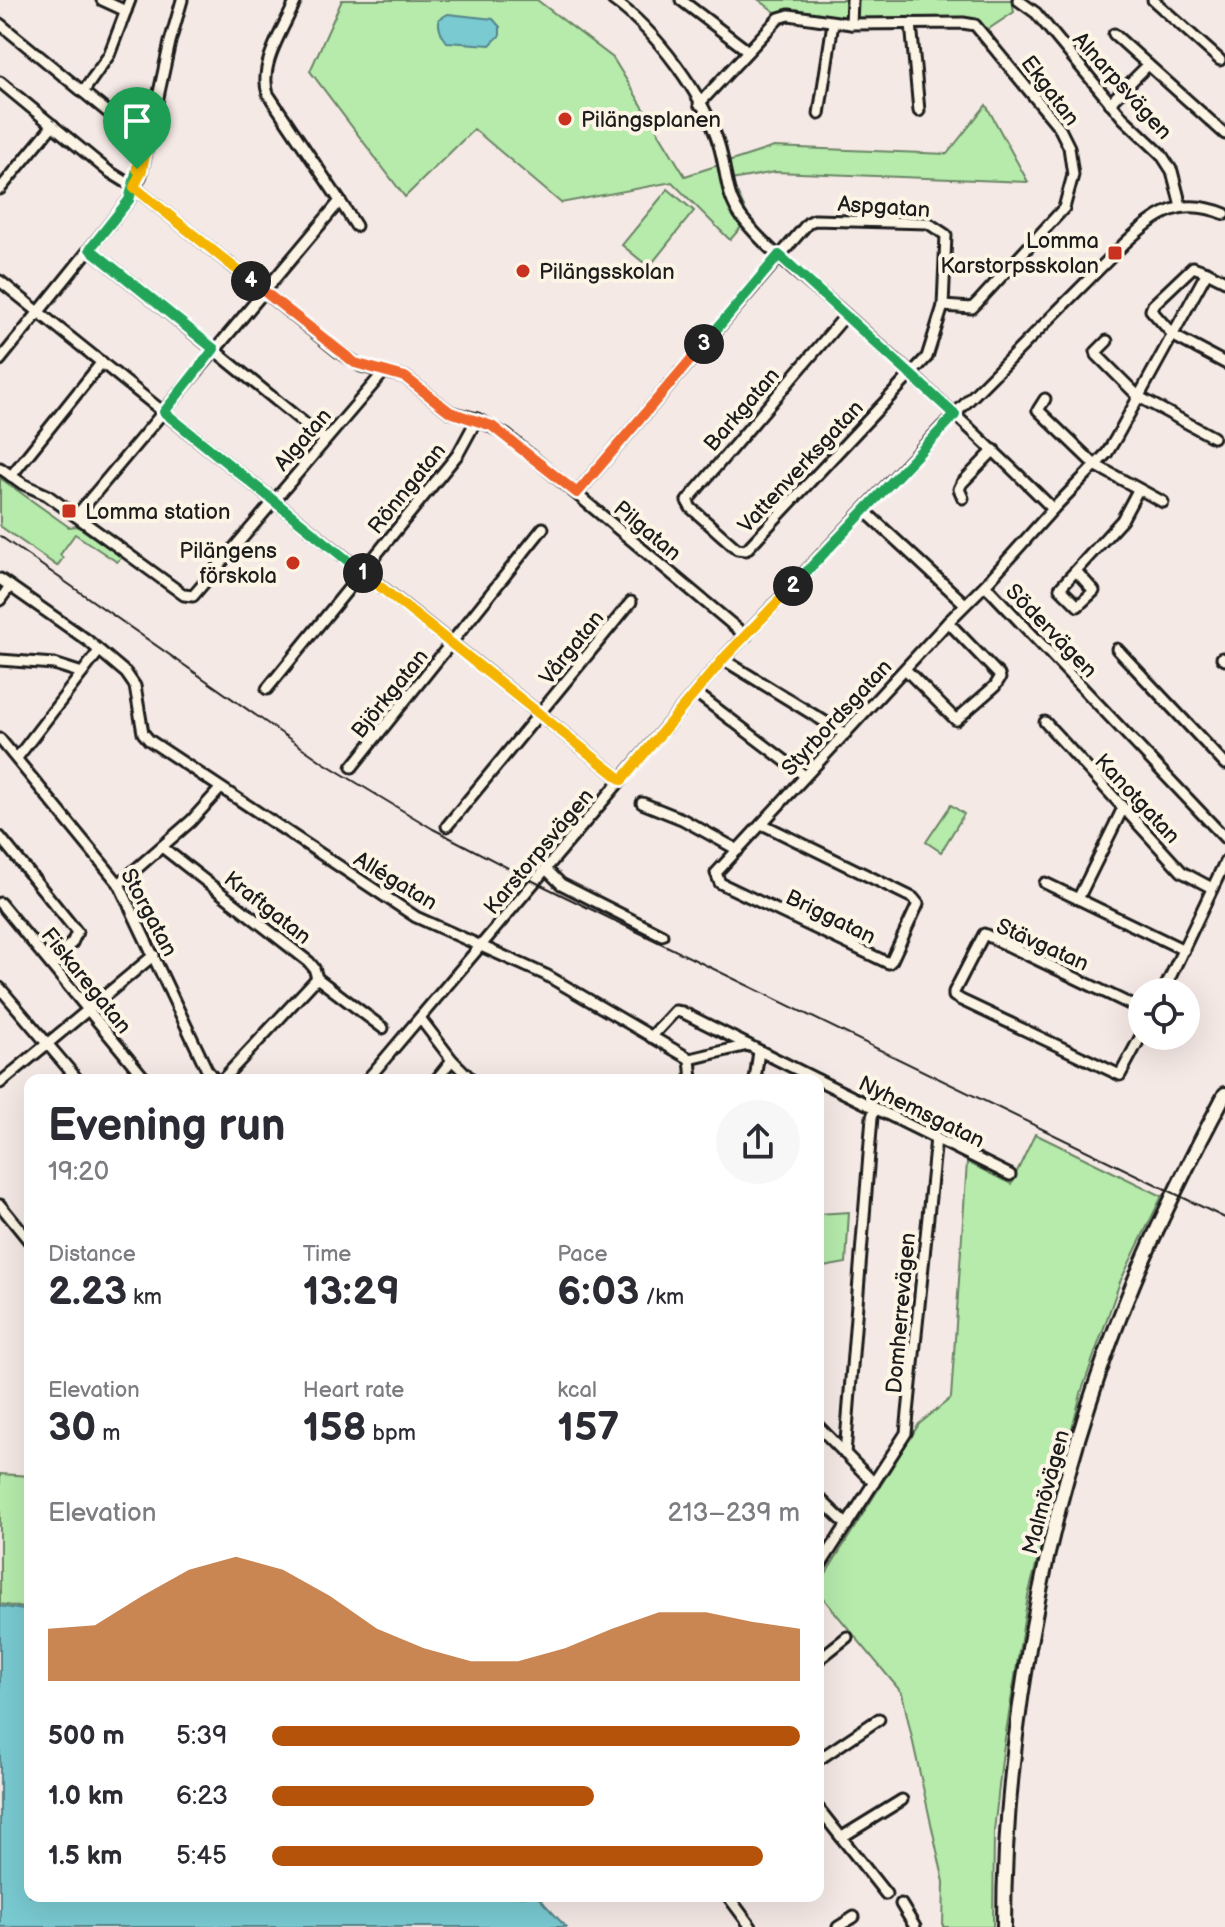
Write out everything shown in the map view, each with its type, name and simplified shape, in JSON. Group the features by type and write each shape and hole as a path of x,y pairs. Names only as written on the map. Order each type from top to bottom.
{"main road":[{"name":"Malmövägen","path":"1004,1927 1008,1829 1023,1694 1042,1584 1067,1480 1108,1350 1132,1286 1166,1208 1225,1094"}],"street":[{"path":"102,0 126,11"},
{"path":"83,92 109,55 130,0"},
{"path":"0,360 125,207 134,187 182,0"},
{"path":"296,0 264,83 268,94 356,226"},
{"path":"613,0 658,41 679,68 719,143 726,186 734,205 752,229 994,450 1053,509"},
{"path":"681,0 748,51 699,104"},
{"path":"851,24 852,0"},
{"name":"Alnarpsvägen","path":"1018,0 1036,13 1110,103 1161,154 1172,171 1181,206"},
{"path":"1153,0 1220,60"},
{"name":"Ekgatan","path":"748,51 779,18 789,15 851,24 975,25 1059,127 1069,147 1073,175 1064,208 972,308 943,306"},
{"path":"819,114 833,23"},
{"path":"911,23 919,111"},
{"path":"0,24 132,132"},
{"path":"1114,34 1225,134"},
{"path":"1110,103 1148,65"},
{"name":"Pilgatan","path":"0,82 108,171 134,187 347,358 361,366 405,377 450,412 477,419 506,435 746,636"},
{"path":"0,189 53,125"},
{"path":"0,468 76,516 262,290 340,201"},
{"path":"1181,206 1225,214"},
{"name":"Karstorpsvägen","path":"372,1074 746,636 955,415 1140,228 1165,211 1181,206"},
{"name":"Aspgatan","path":"779,255 801,228 814,220 928,223 946,235 943,306 927,357 911,374"},
{"path":"90,249 325,440"},
{"path":"577,493 779,255"},
{"path":"1225,281 1193,267 1188,268 1153,305 1153,313 1174,336 1225,363"},
{"name":"Södervägen","path":"1207,272 1116,438 985,585 1225,838"},
{"path":"0,281 622,780"},
{"name":"Barkgatan","path":"711,526 687,501 846,315"},
{"path":"1107,341 1096,352 1097,355 1139,397 1213,437"},
{"path":"11,476 102,362"},
{"name":"Algatan","path":"76,516 184,595 193,596 383,373"},
{"name":"Vattenverksgatan","path":"711,526 737,549 746,550 752,546 911,374"},
{"path":"1045,399 1038,410 1095,465 1163,502"},
{"name":"Rönngatan","path":"267,689 458,454 477,419"},
{"path":"963,498 959,489 962,483 994,450"},
{"path":"1076,571 1122,520 1138,490"},
{"path":"868,514 965,604"},
{"name":"Björkgatan","path":"352,767 543,528"},
{"path":"0,579 76,631 99,651 17,758"},
{"name":"Styrbordsgatan","path":"716,876 805,776 985,585"},
{"path":"0,600 10,586"},
{"name":"Vårgatan","path":"447,826 631,602"},
{"path":"906,670 956,720 999,682 999,675 948,622"},
{"path":"1117,649 1225,764"},
{"name":"Allégatan","path":"99,651 126,673 135,686 143,733 149,740 416,917 546,975 690,1059"},
{"path":"0,660 54,664 82,673"},
{"path":"729,663 845,734"},
{"path":"700,696 805,776"},
{"name":"Kanotgatan","path":"1045,722 1182,872 1212,888"},
{"name":"Storgatan","path":"0,740 119,884 210,1074"},
{"path":"119,884 191,821 220,789"},
{"path":"642,803 682,819 738,850"},
{"path":"1078,899 1123,808"},
{"name":"Briggatan","path":"716,876 720,883 884,961 889,963 892,960 918,904 913,898 762,824"},
{"path":"0,837 77,932 75,940 49,962"},
{"name":"Kraftgatan","path":"162,847 309,962 317,978 383,1028"},
{"path":"1170,978 1225,862"},
{"path":"546,869 561,884 662,935"},
{"path":"1045,883 1184,950"},
{"name":"Fiskaregatan","path":"0,903 141,1074"},
{"name":"Stävgatan","path":"1128,1003 984,934 954,992 954,996 961,1000 1120,1075 1133,1050"},
{"path":"0,1083 154,955"},
{"path":"228,1074 317,978"},
{"path":"0,988 73,1074"},
{"name":"Nyhemsgatan","path":"651,1037 675,1011 806,1074"},
{"path":"420,1018 466,1074"},
{"path":"691,1074 690,1059 748,1045"},
{"path":"756,1074 759,1051"},
{"path":"441,1074 452,1060"},
{"name":"Nyhemsgatan","path":"824,1083 1010,1175"},
{"path":"845,1454 875,1108"},
{"name":"Domherrevägen","path":"824,1560 906,1433 936,1138"},
{"path":"0,1205 24,1235"},
{"path":"824,1432 874,1483"},
{"path":"824,1503 847,1525"},
{"path":"824,1655 847,1637"},
{"path":"824,1756 879,1719"},
{"path":"842,1837 902,1800"},
{"path":"824,1815 886,1894"},
{"path":"732,1902 751,1927"},
{"path":"901,1904 915,1927"},
{"path":"838,1927 854,1917"}],"green space":[{"path":"342,0 537,0 613,58 685,176 774,147 947,154 986,105 1028,182 775,172 731,180 749,218 730,240 672,182 561,203 474,129 405,197 310,71"},
{"path":"759,0 1012,0 1014,12 978,36 965,26 835,28 786,20"},
{"path":"668,189 694,211 649,267 622,245"},
{"path":"0,478 69,527 77,526 122,557 117,562 75,534 60,555 63,558 57,566 0,526"},
{"path":"951,805 964,814 941,852 926,842"},
{"path":"1035,1134 1162,1196 1120,1282 1082,1390 1028,1596 1003,1751 994,1831 993,1927 943,1927 944,1882 902,1693 824,1599 824,1576 919,1424 951,1398 967,1162 1011,1184"},
{"path":"849,1212 846,1263 824,1267 824,1214"},
{"path":"0,1474 24,1476 24,1608 0,1604"}],"water":[{"path":"448,14 493,19 500,27 500,35 490,45 447,42 440,31 439,19"},
{"path":"0,1606 24,1610 24,1902 543,1902 566,1927 0,1927"}],"railway":[{"path":"0,536 324,763 433,829 535,882 1225,1218"}],"place":[{"name":"Pilängsplanen","path":"565,119"},
{"name":"Lomma Karstorpsskolan","path":"1115,253"},
{"name":"Pilängsskolan","path":"523,271"},
{"name":"Lomma station","path":"69,511"},
{"name":"Pilängens förskola","path":"293,563"}],"route":[{"path":"137,169 134,187 125,207 90,249 214,349 164,412 622,780 725,657 955,415 779,255 577,493 492,426 450,412 405,377 361,366 339,352 134,187 141,175 152,118 137,169"}]}
